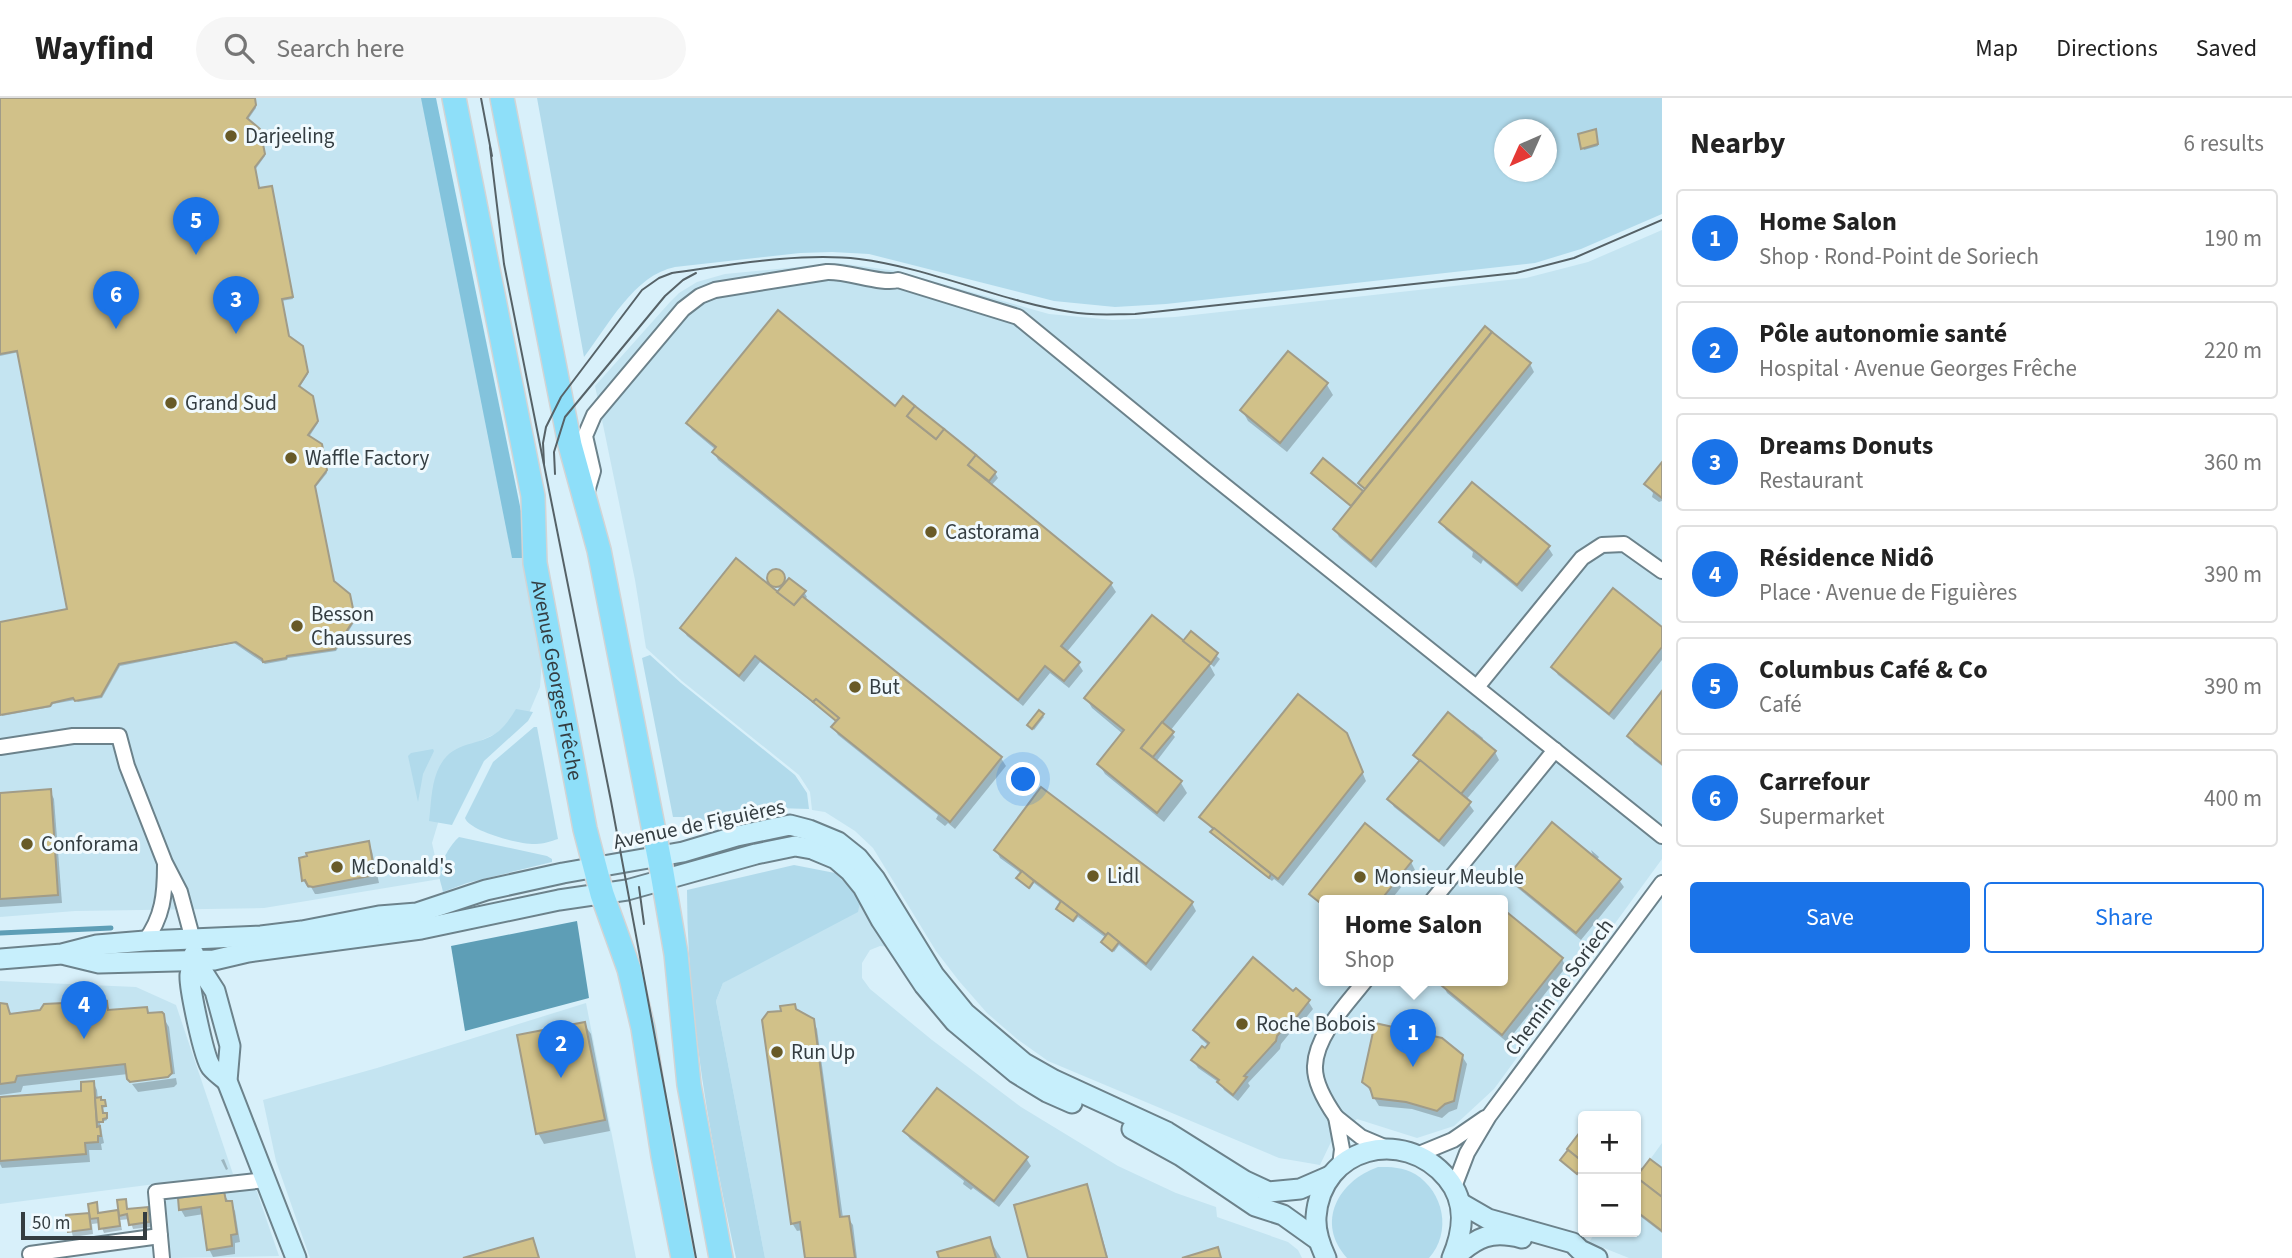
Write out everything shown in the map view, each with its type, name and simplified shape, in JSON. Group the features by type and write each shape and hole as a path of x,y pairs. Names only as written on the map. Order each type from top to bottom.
{"main road":[{"name":"Avenue Georges Frêche","path":"454,98 533,496 535,563 585,829 602,894 629,969 643,1028 663,1156 683,1258"},
{"path":"502,98 570,445 598,550 617,638 664,881 676,954 689,1085 721,1258"},
{"name":"Avenue de Figuières","path":"62,954 99,963 214,960 419,921 485,890 659,857 790,825 838,842 858,858 875,879 928,966 965,1013 1024,1063 1054,1080 1167,1132 1245,1181 1269,1192 1300,1189 1362,1153 1387,1148"},
{"name":"Avenue de Figuières","path":"0,959 62,954 97,945 302,932 379,916 461,922 559,900 664,881 756,854 795,846 812,849 836,859 863,887 881,920 924,985 955,1022 987,1051 1047,1092 1141,1133 1181,1156 1255,1206 1283,1215 1318,1240"},
{"path":"192,940 195,960 190,975 192,994 209,1066 227,1081 296,1258"},
{"path":"1387,1148 1404,1149 1419,1154 1436,1165 1458,1196 1488,1219 1573,1243 1588,1254"},
{"path":"1326,1258 1318,1240 1315,1217 1320,1196 1335,1171"},
{"path":"1453,1258 1460,1240 1458,1196"},
{"path":"1453,1258 1474,1240 1502,1234 1572,1253 1588,1254"}],"street":[{"path":"584,500 593,471 586,436 594,415 683,309 715,289 843,271 890,282 898,280 1018,317 1662,836"},
{"path":"1477,687 1582,558 1592,551 1602,545 1624,544 1662,571"},
{"path":"0,747 73,736 119,736 127,766 165,863 180,892 192,940"},
{"path":"1437,895 1555,750"},
{"path":"145,941 162,910 165,863"},
{"name":"Chemin de Soriech","path":"1458,1196 1467,1153 1489,1116 1662,883"},
{"path":"1362,986 1329,1028 1319,1048 1314,1068 1326,1103 1336,1117 1361,1138 1387,1148"},
{"name":"Chemin de Soriech","path":"1419,1154 1453,1140 1489,1116"},
{"path":"1335,1171 1342,1149 1336,1117"},
{"path":"162,1258 156,1192 266,1180"},
{"path":"30,1254 160,1236"}],"shaded area":[{"path":"0,98 434,98 542,659 540,687 526,720 460,750 432,843 440,879 264,908 75,911 0,917"},
{"path":"421,98 436,98 521,511 524,558 512,558"},
{"path":"537,98 1662,98 1662,214 1581,249 1535,263 1166,304 1115,307 1054,301 869,254 800,253 675,267 647,280 623,303 584,357"},
{"path":"1662,230 1662,859 1494,1089 1454,1126 1417,1138 1357,1119 1331,1142 1320,1165 1279,1158 1048,1061 987,1013 959,981 936,951 873,848 855,831 825,812 812,810 810,792 799,775 682,681 646,648 635,580 595,386 670,302 697,282 725,274 838,263 897,271 1049,314 1113,320 1175,317 1526,278 1588,262"},
{"path":"650,655 795,775 807,793 809,809 776,808 694,822 686,817 673,817 642,658"},
{"path":"516,709 533,712 528,721 484,761 452,825 429,821 434,784 443,761 457,749 499,731"},
{"path":"537,727 558,839 529,844 485,832 465,818 493,762"},
{"path":"433,749 423,774 418,802 408,756"},
{"path":"459,837 547,856 552,862 467,883 443,892 440,869 446,854"},
{"path":"794,865 835,873 861,898 858,912 723,983 716,1001 765,1258 736,1258 702,1076 691,983 687,890"},
{"path":"861,898 890,947 880,946 870,950 862,963 862,978 870,989 932,1040 1021,1107 1118,1166 1176,1193 1216,1207 1217,1217 1288,1242 1298,1250 1302,1258 765,1258 716,1001 723,983"},
{"path":"577,921 589,998 465,1031 451,946"},
{"path":"0,981 136,987 176,1005 233,1174 0,1204"},
{"path":"586,1003 636,1258 310,1258 276,1161 263,1100 377,1068"},
{"path":"1662,1143 1662,1258 1629,1258 1589,1242 1592,1237 1641,1237 1641,1172"},
{"path":"1378,1167 1397,1168 1415,1174 1433,1191 1442,1213 1442,1225 1441,1236 1429,1258 1347,1258 1338,1245 1332,1218 1342,1193 1364,1173"},
{"path":"255,1186 279,1256 170,1258 163,1199"}],"building":[{"name":"Grand Sud","path":"0,98 255,98 256,105 247,118 260,129 265,154 255,167 259,188 272,186 293,297 282,299 289,336 303,346 308,372 299,386 313,396 318,421 308,435 322,444 327,470 315,486 334,581 350,594 355,618 335,649 263,662 236,642 119,664 101,696 75,701 73,698 52,703 50,706 0,715 0,622 67,609 17,351 0,354"},
{"path":"1596,129 1598,144 1581,149 1578,134"},
{"name":"Castorama","path":"778,310 895,406 903,396 915,406 907,416 936,439 944,429 976,455 968,465 1112,583 1061,646 1080,662 1064,681 1045,666 1018,700 712,452 716,447 686,423"},
{"path":"1485,326 1492,332 1365,489 1358,483"},
{"path":"1492,332 1531,363 1371,561 1333,529"},
{"path":"1288,351 1328,383 1280,443 1240,410"},
{"path":"915,406 944,429 936,439 907,416"},
{"path":"976,455 996,472 989,481 968,465"},
{"path":"1323,458 1363,491 1351,506 1311,473"},
{"path":"1662,462 1662,498 1644,484"},
{"path":"1472,482 1550,546 1517,585 1439,522"},
{"name":"But","path":"736,558 794,605 802,596 1002,757 950,822 831,727 839,718 816,699 813,702 755,656 739,676 680,628"},
{"path":"776,569 782,572 785,578 782,584 776,587 770,584 767,578 770,572"},
{"path":"789,578 806,591 794,605 777,592"},
{"path":"1613,588 1662,627 1662,647 1609,714 1551,667"},
{"path":"1152,615 1211,663 1141,748 1182,781 1157,813 1097,764 1124,730 1084,698"},
{"path":"1191,631 1218,653 1211,663 1183,641"},
{"path":"1662,691 1662,764 1627,736"},
{"path":"1298,694 1347,733 1363,772 1278,879 1199,817"},
{"path":"816,699 839,718 836,721 813,702"},
{"path":"1039,710 1044,714 1032,729 1027,725"},
{"path":"1448,712 1496,751 1461,794 1413,755"},
{"path":"1162,722 1174,732 1153,757 1141,748"},
{"path":"1420,760 1471,802 1439,841 1387,799"},
{"name":"Lidl","path":"1041,787 1193,902 1146,964 994,850"},
{"name":"Conforama","path":"51,789 58,895 0,899 0,793"},
{"path":"1552,822 1621,879 1576,933 1507,877"},
{"name":"Monsieur Meuble","path":"1365,823 1412,861 1385,895 1319,895 1319,902 1309,894"},
{"path":"1214,828 1271,874 1269,878 1210,832"},
{"name":"McDonald's","path":"369,841 375,875 313,887 308,886 305,880 302,881 299,858 307,856 306,853"},
{"path":"1022,871 1034,881 1029,888 1016,878"},
{"path":"1061,901 1078,914 1073,921 1056,909"},
{"path":"1508,913 1563,958 1502,1035 1442,986 1508,986"},
{"path":"1108,933 1119,942 1112,951 1101,942"},
{"name":"Roche Bobois","path":"1253,957 1293,991 1296,988 1310,1000 1244,1076 1247,1077 1233,1095 1217,1082 1219,1080 1191,1060 1202,1046 1205,1048 1209,1043 1193,1030"},
{"path":"107,1001 108,1010 147,1007 148,1013 164,1014 172,1073 168,1077 130,1082 125,1064 17,1076 15,1082 0,1084 0,1003 7,1004 10,1014 40,1010 44,1004"},
{"path":"795,1004 796,1009 814,1019 840,1217 849,1216 855,1258 805,1258 800,1222 791,1224 762,1020 768,1012 781,1011 780,1006"},
{"path":"585,1022 605,1120 536,1134 517,1035"},
{"path":"1375,1023 1442,1038 1463,1055 1454,1101 1437,1111 1406,1102 1373,1098 1370,1088 1362,1082"},
{"path":"94,1081 97,1127 100,1126 101,1136 98,1136 98,1142 85,1143 86,1154 0,1161 0,1097 81,1091 81,1082"},
{"path":"937,1088 1028,1157 994,1201 903,1131"},
{"path":"101,1097 101,1100 105,1100 106,1106 102,1106 107,1118 103,1119 103,1122 97,1122 95,1098"},
{"path":"1578,1135 1578,1158 1567,1149"},
{"path":"1568,1150 1578,1158 1577,1174 1560,1160"},
{"path":"1650,1159 1662,1168 1662,1197 1641,1181 1641,1171"},
{"path":"1641,1181 1662,1197 1662,1231 1641,1215"},
{"path":"1087,1184 1107,1258 1028,1258 1014,1205"},
{"path":"224,1191 226,1201 232,1201 237,1234 231,1235 232,1246 207,1250 201,1207 179,1210 178,1198"},
{"path":"126,1199 127,1209 148,1207 149,1222 129,1225 127,1214 119,1216 117,1200"},
{"path":"97,1202 98,1213 118,1210 120,1226 99,1229 98,1218 90,1219 88,1204"},
{"path":"89,1213 91,1229 68,1232 66,1215"},
{"path":"990,1237 996,1258 939,1258 937,1252"},
{"path":"533,1238 539,1258 463,1258"},
{"path":"1218,1247 1221,1258 1182,1258"}],"waterway":[{"path":"0,933 111,928"}],"tram line":[{"path":"481,98 492,156"},
{"path":"490,147 504,264 611,801 696,1258"},
{"path":"544,464 543,443 546,427 561,397 642,290 672,273 790,258 837,257 886,263 1044,307 1087,314 1135,314 1516,273 1574,258 1662,220"},
{"path":"555,474 554,452 565,417 665,296 683,280 696,273"},
{"path":"639,887 644,924"}],"place":[{"name":"Darjeeling","path":"231,136"},
{"name":"Columbus Café & Co","path":"196,255"},
{"name":"Carrefour","path":"116,329"},
{"name":"Dreams Donuts","path":"236,334"},
{"name":"Grand Sud","path":"171,403"},
{"name":"Waffle Factory","path":"291,458"},
{"name":"Castorama","path":"931,532"},
{"name":"Besson Chaussures","path":"297,626"},
{"name":"But","path":"855,687"},
{"name":"Conforama","path":"27,844"},
{"name":"McDonald's","path":"337,867"},
{"name":"Lidl","path":"1093,876"},
{"name":"Monsieur Meuble","path":"1360,877"},
{"name":"Roche Bobois","path":"1242,1024"},
{"name":"Résidence Nidô","path":"84,1039"},
{"name":"Run Up","path":"777,1052"},
{"name":"Home Salon","path":"1413,1067"},
{"name":"Pôle autonomie santé","path":"561,1078"}]}
